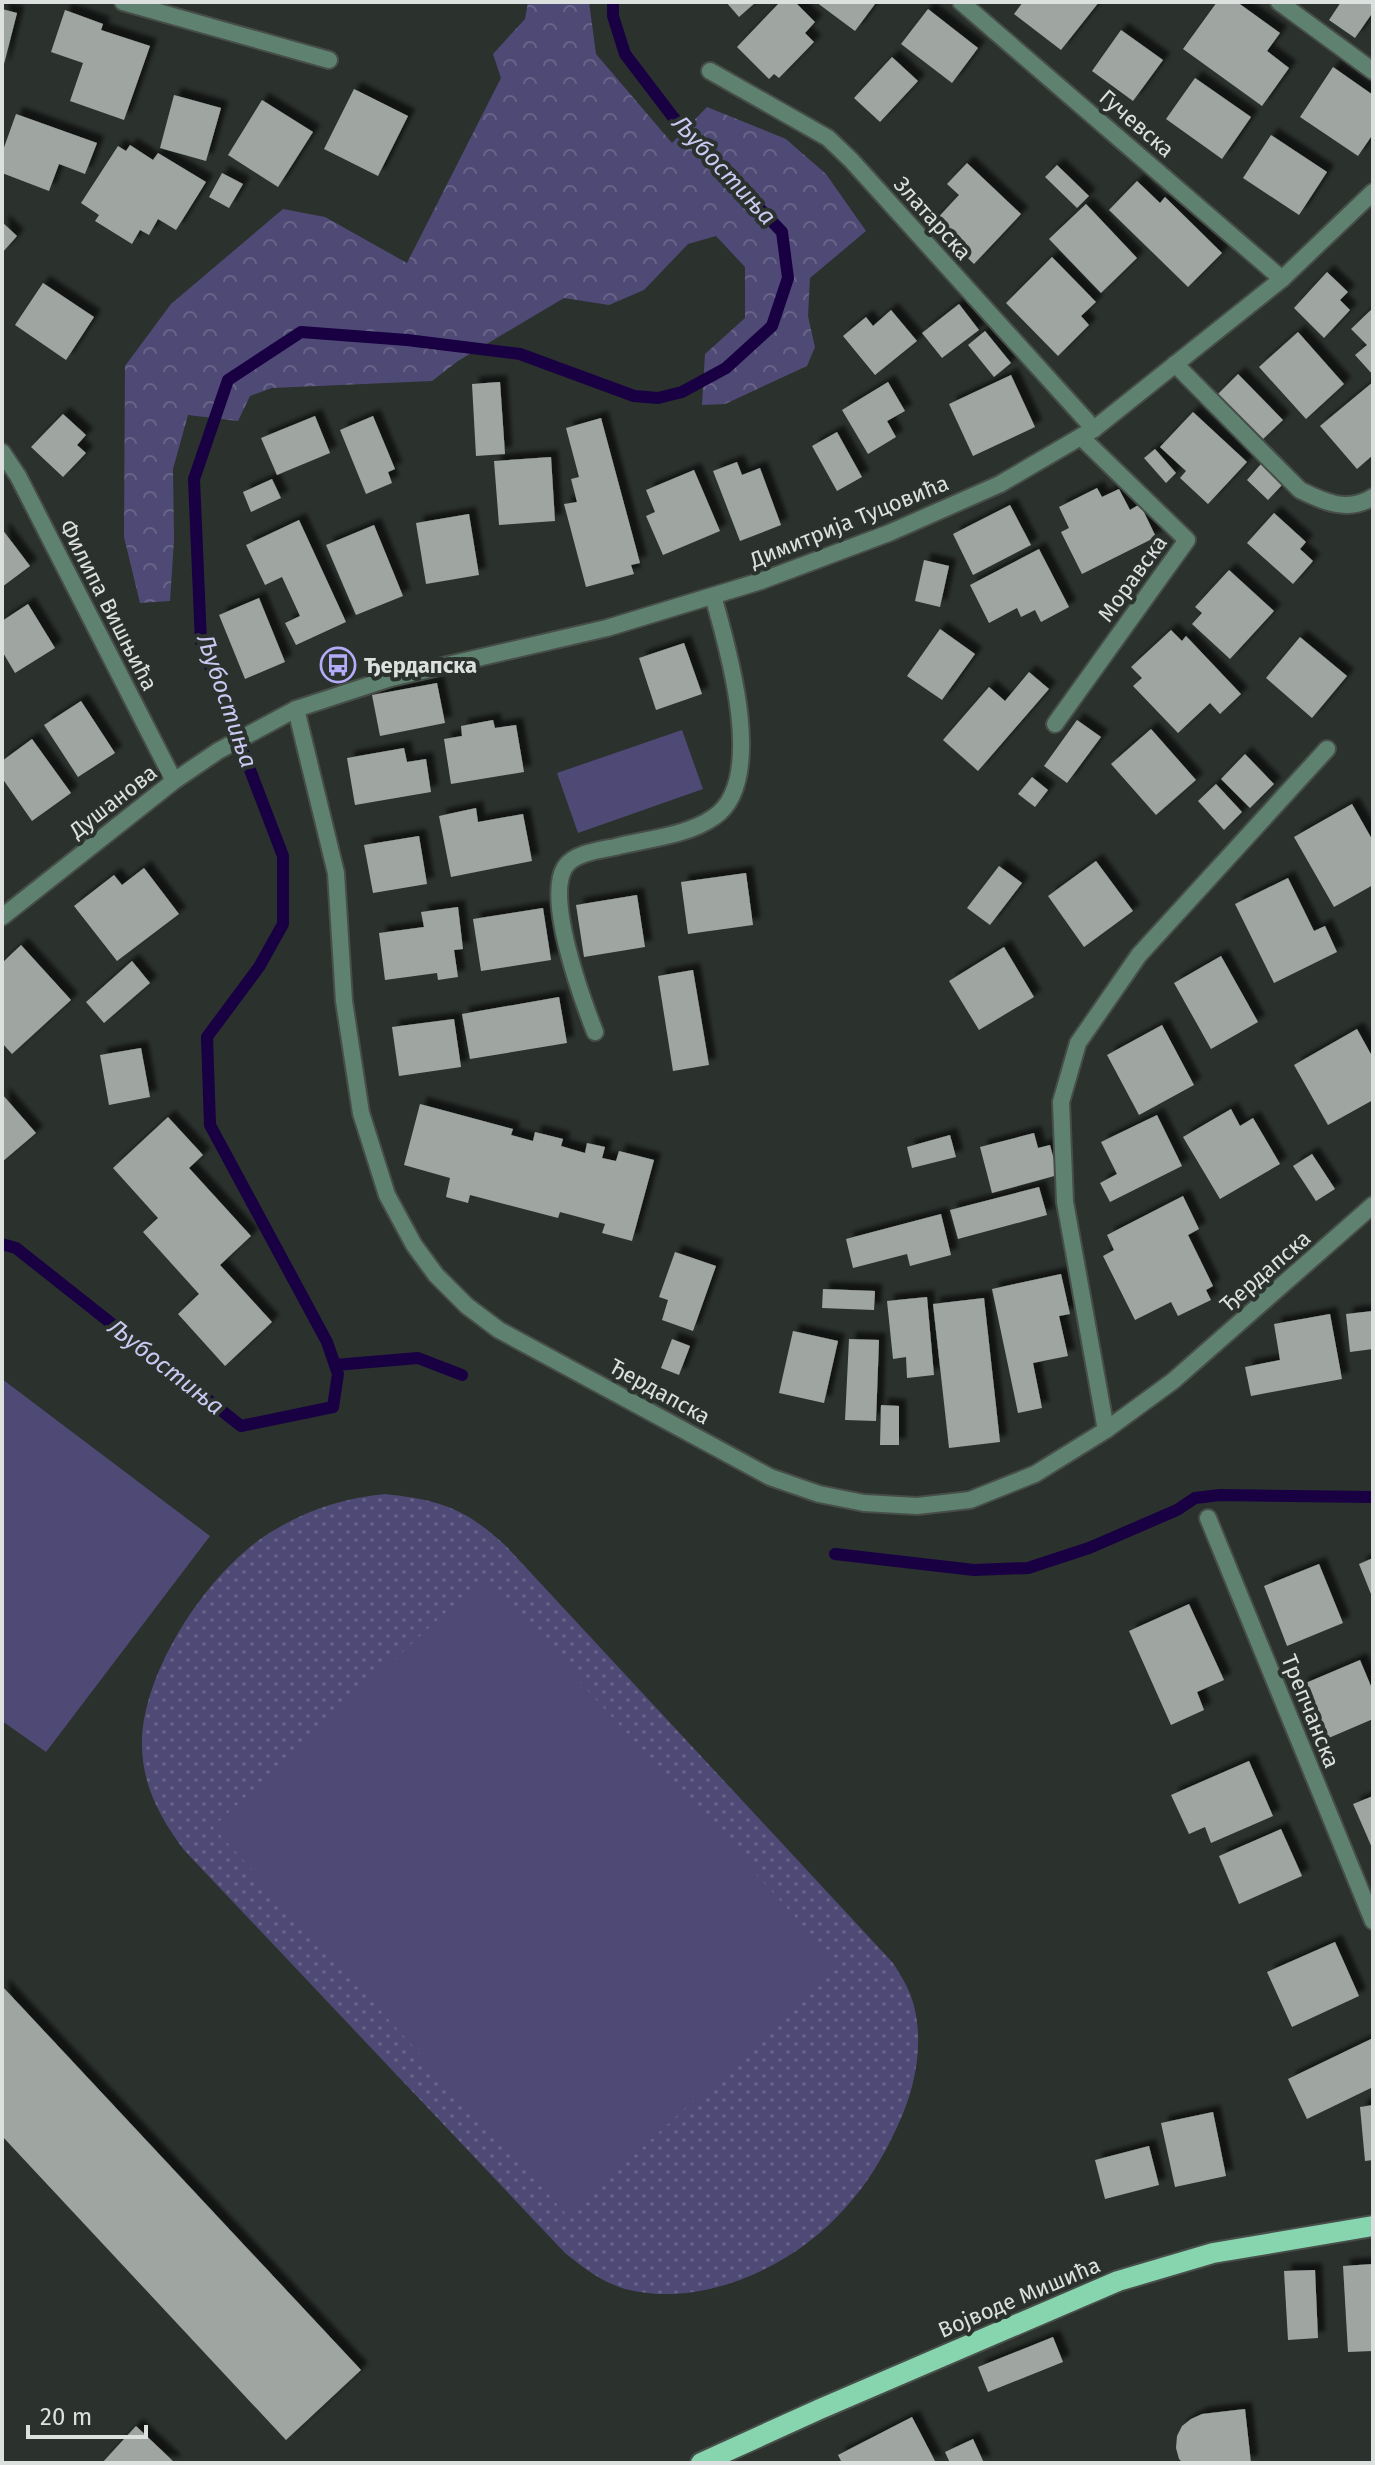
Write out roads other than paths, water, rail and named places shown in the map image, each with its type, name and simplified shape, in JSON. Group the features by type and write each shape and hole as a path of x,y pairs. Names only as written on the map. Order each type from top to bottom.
{"main road":[{"name":"Војводе Мишића","path":"701,2463 848,2396 1118,2281 1213,2253 1373,2226"}],"street":[{"path":"123,2 329,60"},
{"name":"Гучевска","path":"961,2 1282,279"},
{"path":"1279,2 1373,71"},
{"name":"Златарска","path":"710,71 800,121 836,145 1088,433"},
{"name":"Димитрија Туцовића","path":"259,730 296,709 391,678 607,628 761,581 889,533 1000,484 1088,433 1282,279 1373,192"},
{"path":"1175,364 1300,490 1338,505 1353,505 1373,497"},
{"name":"Моравска","path":"1055,724 1187,540 1088,433"},
{"name":"Филипа Вишњића","path":"2,452 18,476 174,781"},
{"path":"595,1032 564,936 559,884 565,867 572,860 690,828 715,817 733,793 740,761 740,705 734,668 713,596"},
{"name":"Ђердапска","path":"296,709 336,873 344,1001 361,1113 387,1195 407,1233 436,1275 467,1306 499,1330 770,1477 819,1494 849,1500 917,1506 970,1500 1035,1474 1106,1430 1173,1381 1373,1205"},
{"name":"Душанова","path":"2,917 174,781 218,751 259,730"},
{"path":"1106,1430 1065,1202 1061,1102 1078,1043 1139,955 1327,749"},
{"name":"Трепчанска","path":"1208,1518 1373,1921"}],"waterway":[{"name":"Љубостиња","path":"2,1244 16,1248 241,1426 333,1407 338,1374 327,1342 210,1125 207,1037 259,967 283,924 283,856 201,642 194,479 228,380 301,332 407,340 520,354 634,396 658,398 682,392 726,368 772,326 788,278 782,232 673,117 625,54 613,16 613,2"},
{"path":"335,1365 418,1358 462,1375"},
{"path":"835,1554 974,1570 1028,1568 1089,1548 1177,1510 1195,1498 1220,1495 1373,1497"}],"place":[{"name":"Ђердапска","path":"338,665"}]}
